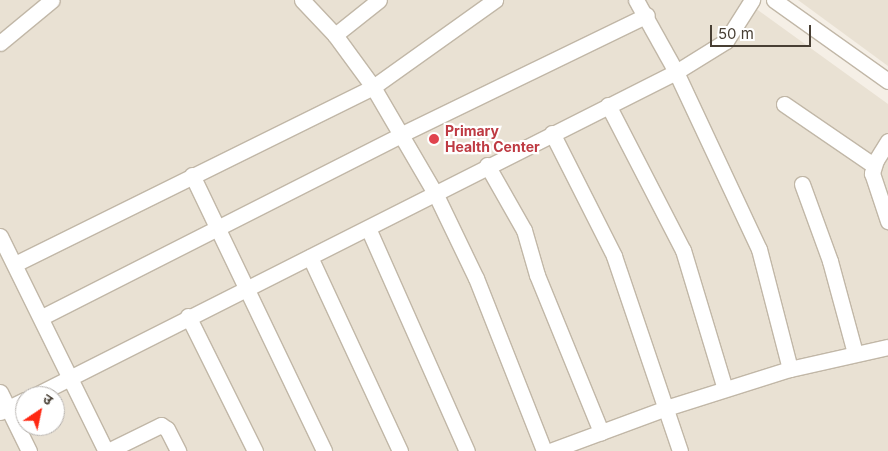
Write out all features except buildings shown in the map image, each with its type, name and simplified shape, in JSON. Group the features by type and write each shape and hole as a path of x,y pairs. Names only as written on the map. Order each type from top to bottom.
{"street":[{"path":"0,43 52,0"},
{"path":"302,0 335,35 373,87 436,195 476,278 544,451"},
{"path":"335,35 379,0"},
{"path":"15,264 373,87 495,0"},
{"path":"636,0 647,15 676,72 759,249 790,369"},
{"path":"55,386 188,316 436,195 487,165 676,72 726,41 752,0"},
{"path":"774,0 888,81"},
{"path":"42,317 402,134 647,15"},
{"path":"784,104 873,165"},
{"path":"608,105 682,250 725,389"},
{"path":"552,133 614,256 680,451"},
{"path":"888,141 873,165 874,182 888,221"},
{"path":"487,165 524,230 537,275 601,432"},
{"path":"192,175 324,451"},
{"path":"802,184 830,261 855,353"},
{"path":"368,228 467,451"},
{"path":"0,236 42,317 69,379 107,451 160,425 167,429 178,451"},
{"path":"310,257 400,451"},
{"path":"188,316 255,451"},
{"path":"550,451 666,408 725,389 790,369 888,347"},
{"path":"0,392 4,410 29,451"}],"shaded area":[{"path":"0,0 744,0 888,104 888,451 0,451"},
{"path":"798,0 888,0 888,66"}],"place":[{"name":"Primary Health Center","path":"434,139"}]}
